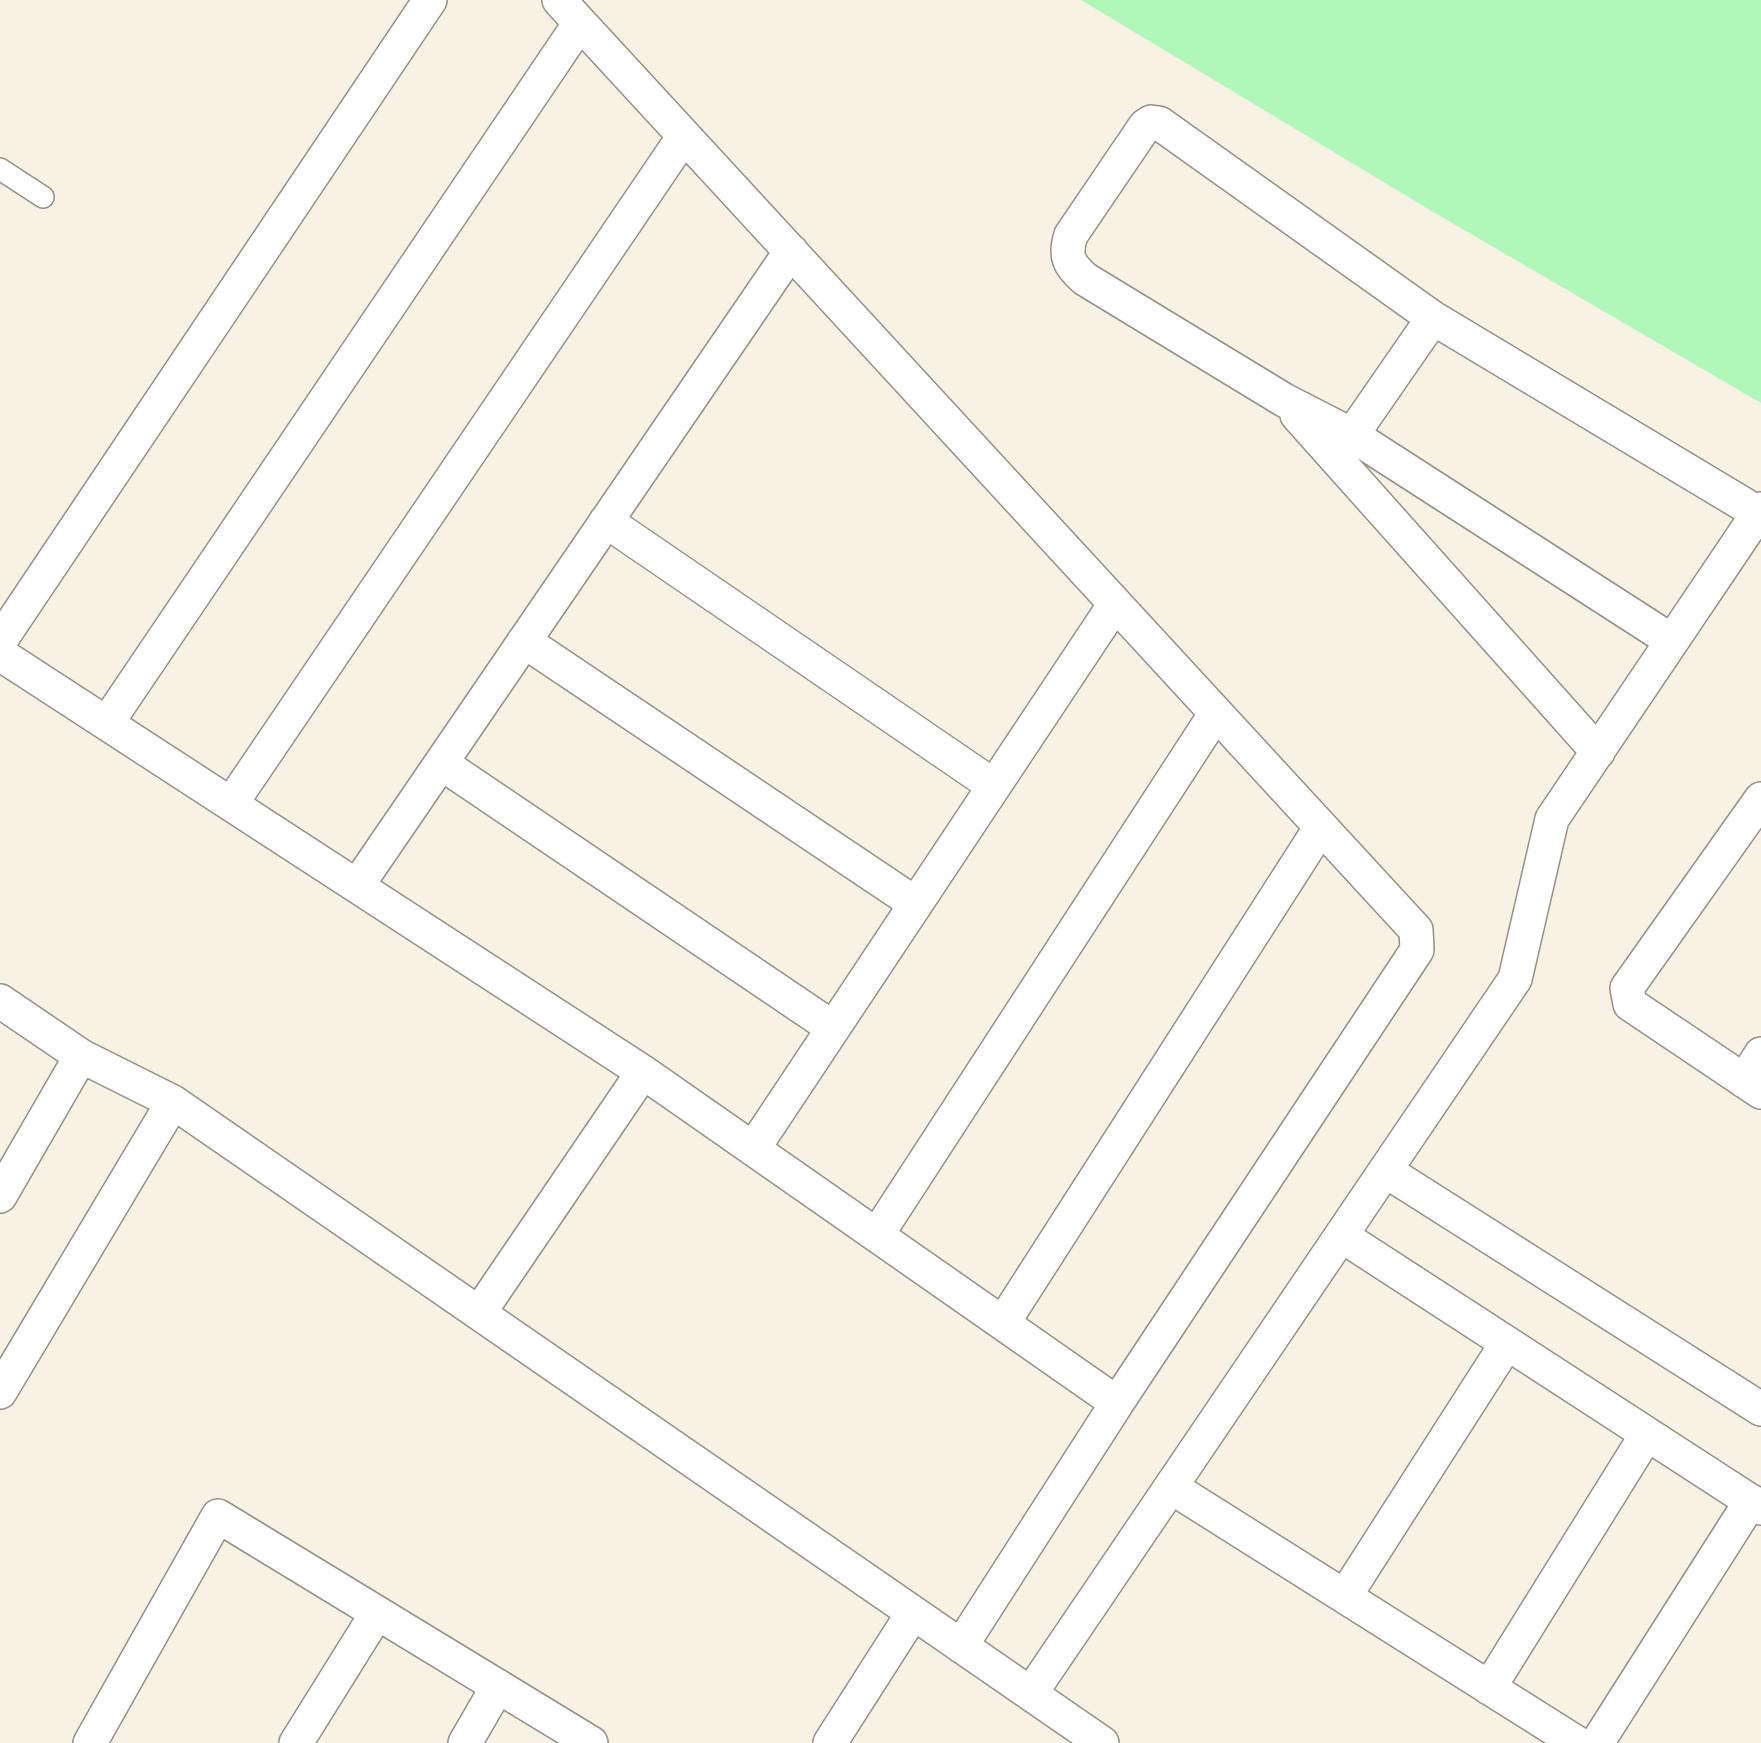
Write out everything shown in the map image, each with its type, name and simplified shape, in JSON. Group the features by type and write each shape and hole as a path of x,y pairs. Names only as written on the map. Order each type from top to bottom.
{"street":[{"path":"0,641 430,0"},
{"path":"107,723 569,12 1416,930 1417,950 1117,1403 961,1646"},
{"path":"1031,1693 1515,979 1552,819 1598,752 1759,511 1433,318 1168,128 1151,122 1145,126 1071,235 1066,249 1074,270 1085,279 1284,400 1352,435 1672,641"},
{"path":"231,804 684,136"},
{"path":"357,886 790,251"},
{"path":"1352,435 1433,318"},
{"path":"1284,400 1598,752"},
{"path":"606,521 994,786"},
{"path":"753,1149 1115,604"},
{"path":"524,641 916,904"},
{"path":"0,654 643,1072 1117,1403"},
{"path":"877,1235 1216,713"},
{"path":"441,764 833,1028"},
{"path":"1755,1076 1630,1004 1627,988 1761,799"},
{"path":"1003,1323 1321,827"},
{"path":"0,1000 81,1056 173,1102 1102,1743"},
{"path":"0,1196 81,1056"},
{"path":"479,1314 643,1072"},
{"path":"0,1392 173,1102"},
{"path":"1386,1171 1761,1409"},
{"path":"1342,1236 1756,1505 1597,1743"},
{"path":"1344,1596 1507,1343"},
{"path":"1489,1688 1647,1434"},
{"path":"1171,1486 1577,1743"},
{"path":"90,1743 218,1516 591,1743"},
{"path":"296,1743 377,1613"},
{"path":"830,1743 913,1613"},
{"path":"465,1743 498,1686"}],"lane":[{"path":"0,169 43,198"}],"green space":[{"path":"1081,0 1761,0 1761,403 1435,213"}]}
